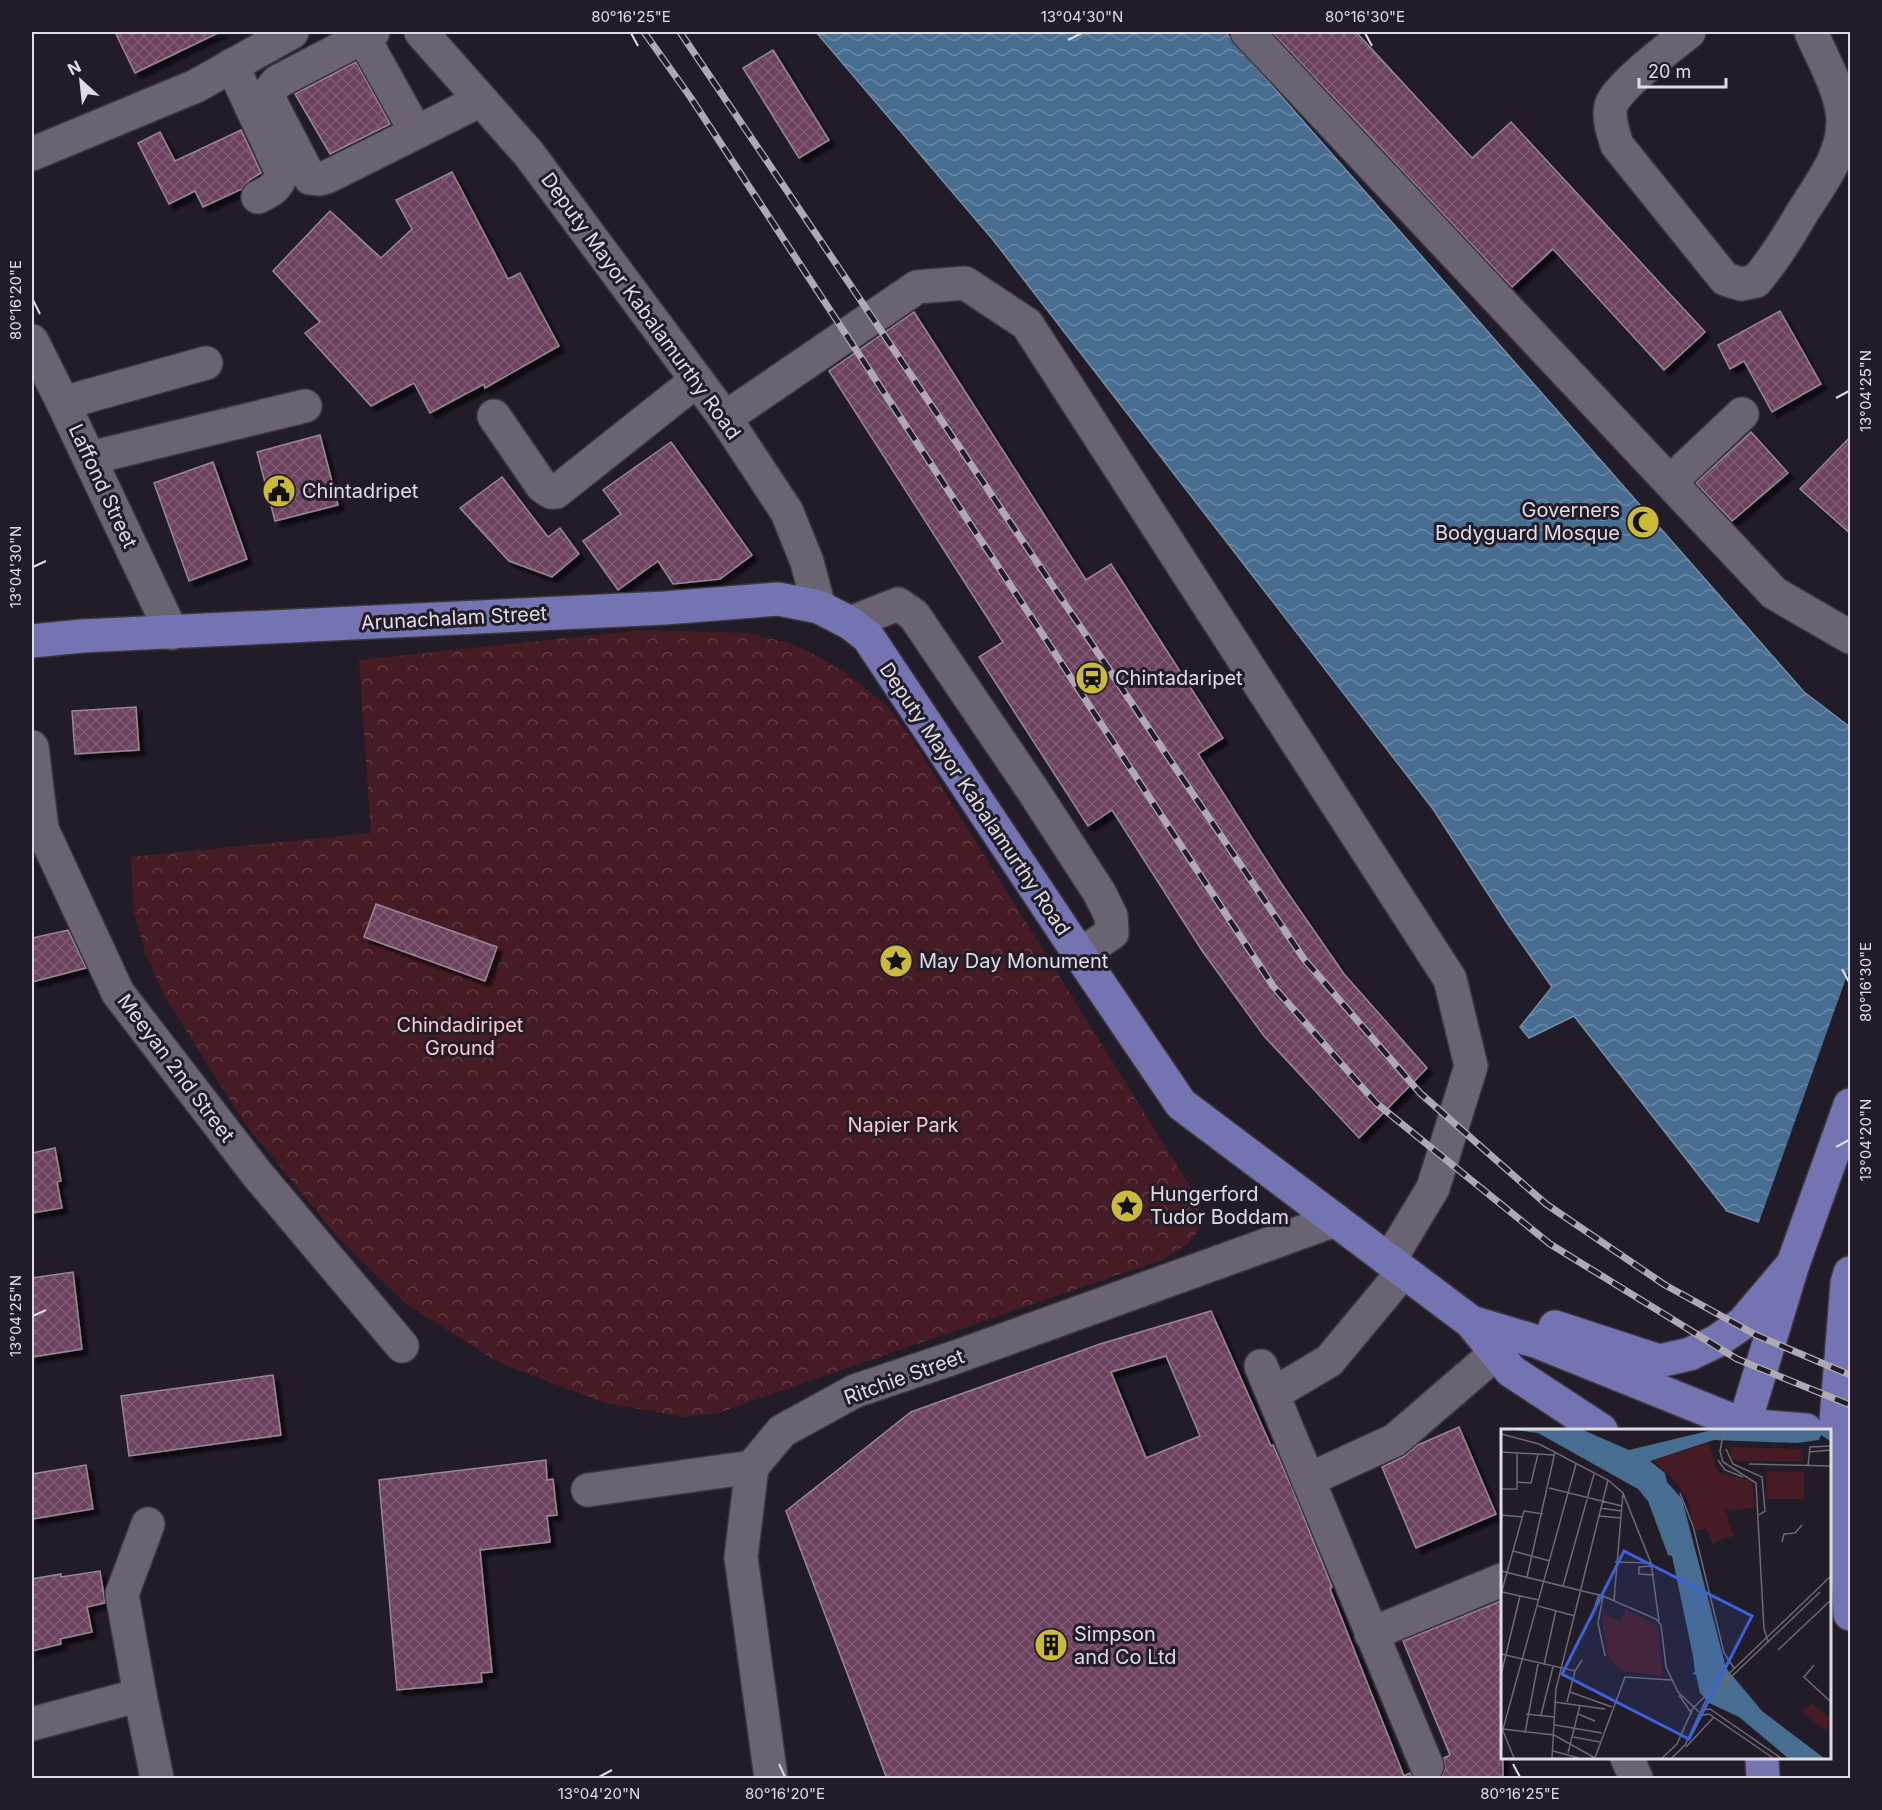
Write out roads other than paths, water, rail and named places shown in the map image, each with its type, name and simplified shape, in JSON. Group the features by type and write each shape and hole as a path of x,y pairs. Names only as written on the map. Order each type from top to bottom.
{"main road":[{"name":"Arunachalam Street","path":"32,641 665,608 778,599 819,607 859,630"},
{"name":"Deputy Mayor Kabalamurthy Road","path":"859,630 1181,1104 1471,1322 1538,1342 1744,1428 1830,1427"},
{"path":"1744,1428 1793,1264 1851,1105"},
{"path":"1471,1322 1536,1321 1659,1361 1690,1354 1717,1341 1743,1323 1793,1264"},
{"path":"1830,1427 1848,1290"},
{"path":"1471,1322 1511,1371 1598,1429"},
{"path":"1831,1433 1849,1546 1851,1614"},
{"path":"1762,1759 1763,1779"}],"street":[{"path":"32,154 196,86 292,32"},
{"name":"Deputy Mayor Kabalamurthy Road","path":"421,32 529,154 725,418 787,512 807,562 819,607"},
{"path":"1246,32 1774,593 1851,637"},
{"path":"1689,32 1624,89 1612,104 1611,125 1617,145 1725,279 1741,284 1756,281 1772,263 1832,163 1841,141 1843,122 1840,101 1811,32"},
{"path":"416,132 368,34 277,82 270,92 270,101 310,178 320,179 327,177 481,100"},
{"path":"232,65 282,173 275,189 258,197"},
{"path":"725,418 917,287 965,283 1027,324 1450,979 1471,1066 1433,1188 1396,1266 1329,1361 1267,1380 1427,1766"},
{"name":"Laffond Street","path":"32,341 172,633"},
{"path":"63,403 206,363"},
{"path":"494,416 542,486 551,492 556,492 698,380"},
{"path":"90,458 305,406"},
{"path":"1670,482 1742,414"},
{"path":"859,630 898,604 914,615 1032,789 1112,916 1112,933 1080,955"},
{"name":"Meeyan 2nd Street","path":"32,747 42,829 118,993 257,1174 402,1346"},
{"name":"Ritchie Street","path":"752,1467 782,1431 855,1390 956,1357 1335,1220"},
{"path":"1308,1480 1395,1440 1496,1353"},
{"path":"588,1490 752,1467 741,1557 771,1779"},
{"path":"148,1524 122,1594 157,1779"},
{"path":"1371,1634 1501,1581"},
{"path":"32,1724 141,1695"},
{"path":"1627,1759 1636,1779"}],"water":[{"path":"816,32 1225,32 1804,692 1850,727 1850,1254 1727,1211 1574,1016 1529,1038 1520,1027 1552,987 1507,923 1433,809 994,241"}],"railway":[{"path":"644,32 691,98 1273,986 1376,1103 1550,1244 1737,1359 1850,1405"},
{"path":"680,32 1304,959 1420,1093 1546,1204 1665,1285 1756,1335 1850,1375"}],"place":[{"name":"Chintadripet","path":"279,491"},
{"name":"Governers Bodyguard Mosque","path":"1643,522"},
{"name":"Chintadaripet","path":"1092,678"},
{"name":"May Day Monument","path":"896,961"},
{"name":"Hungerford Tudor Boddam","path":"1127,1206"},
{"name":"Simpson and Co Ltd","path":"1051,1645"}],"park label":[{"name":"Chindadiripet Ground","path":"460,1036"},
{"name":"Napier Park","path":"903,1125"}]}
